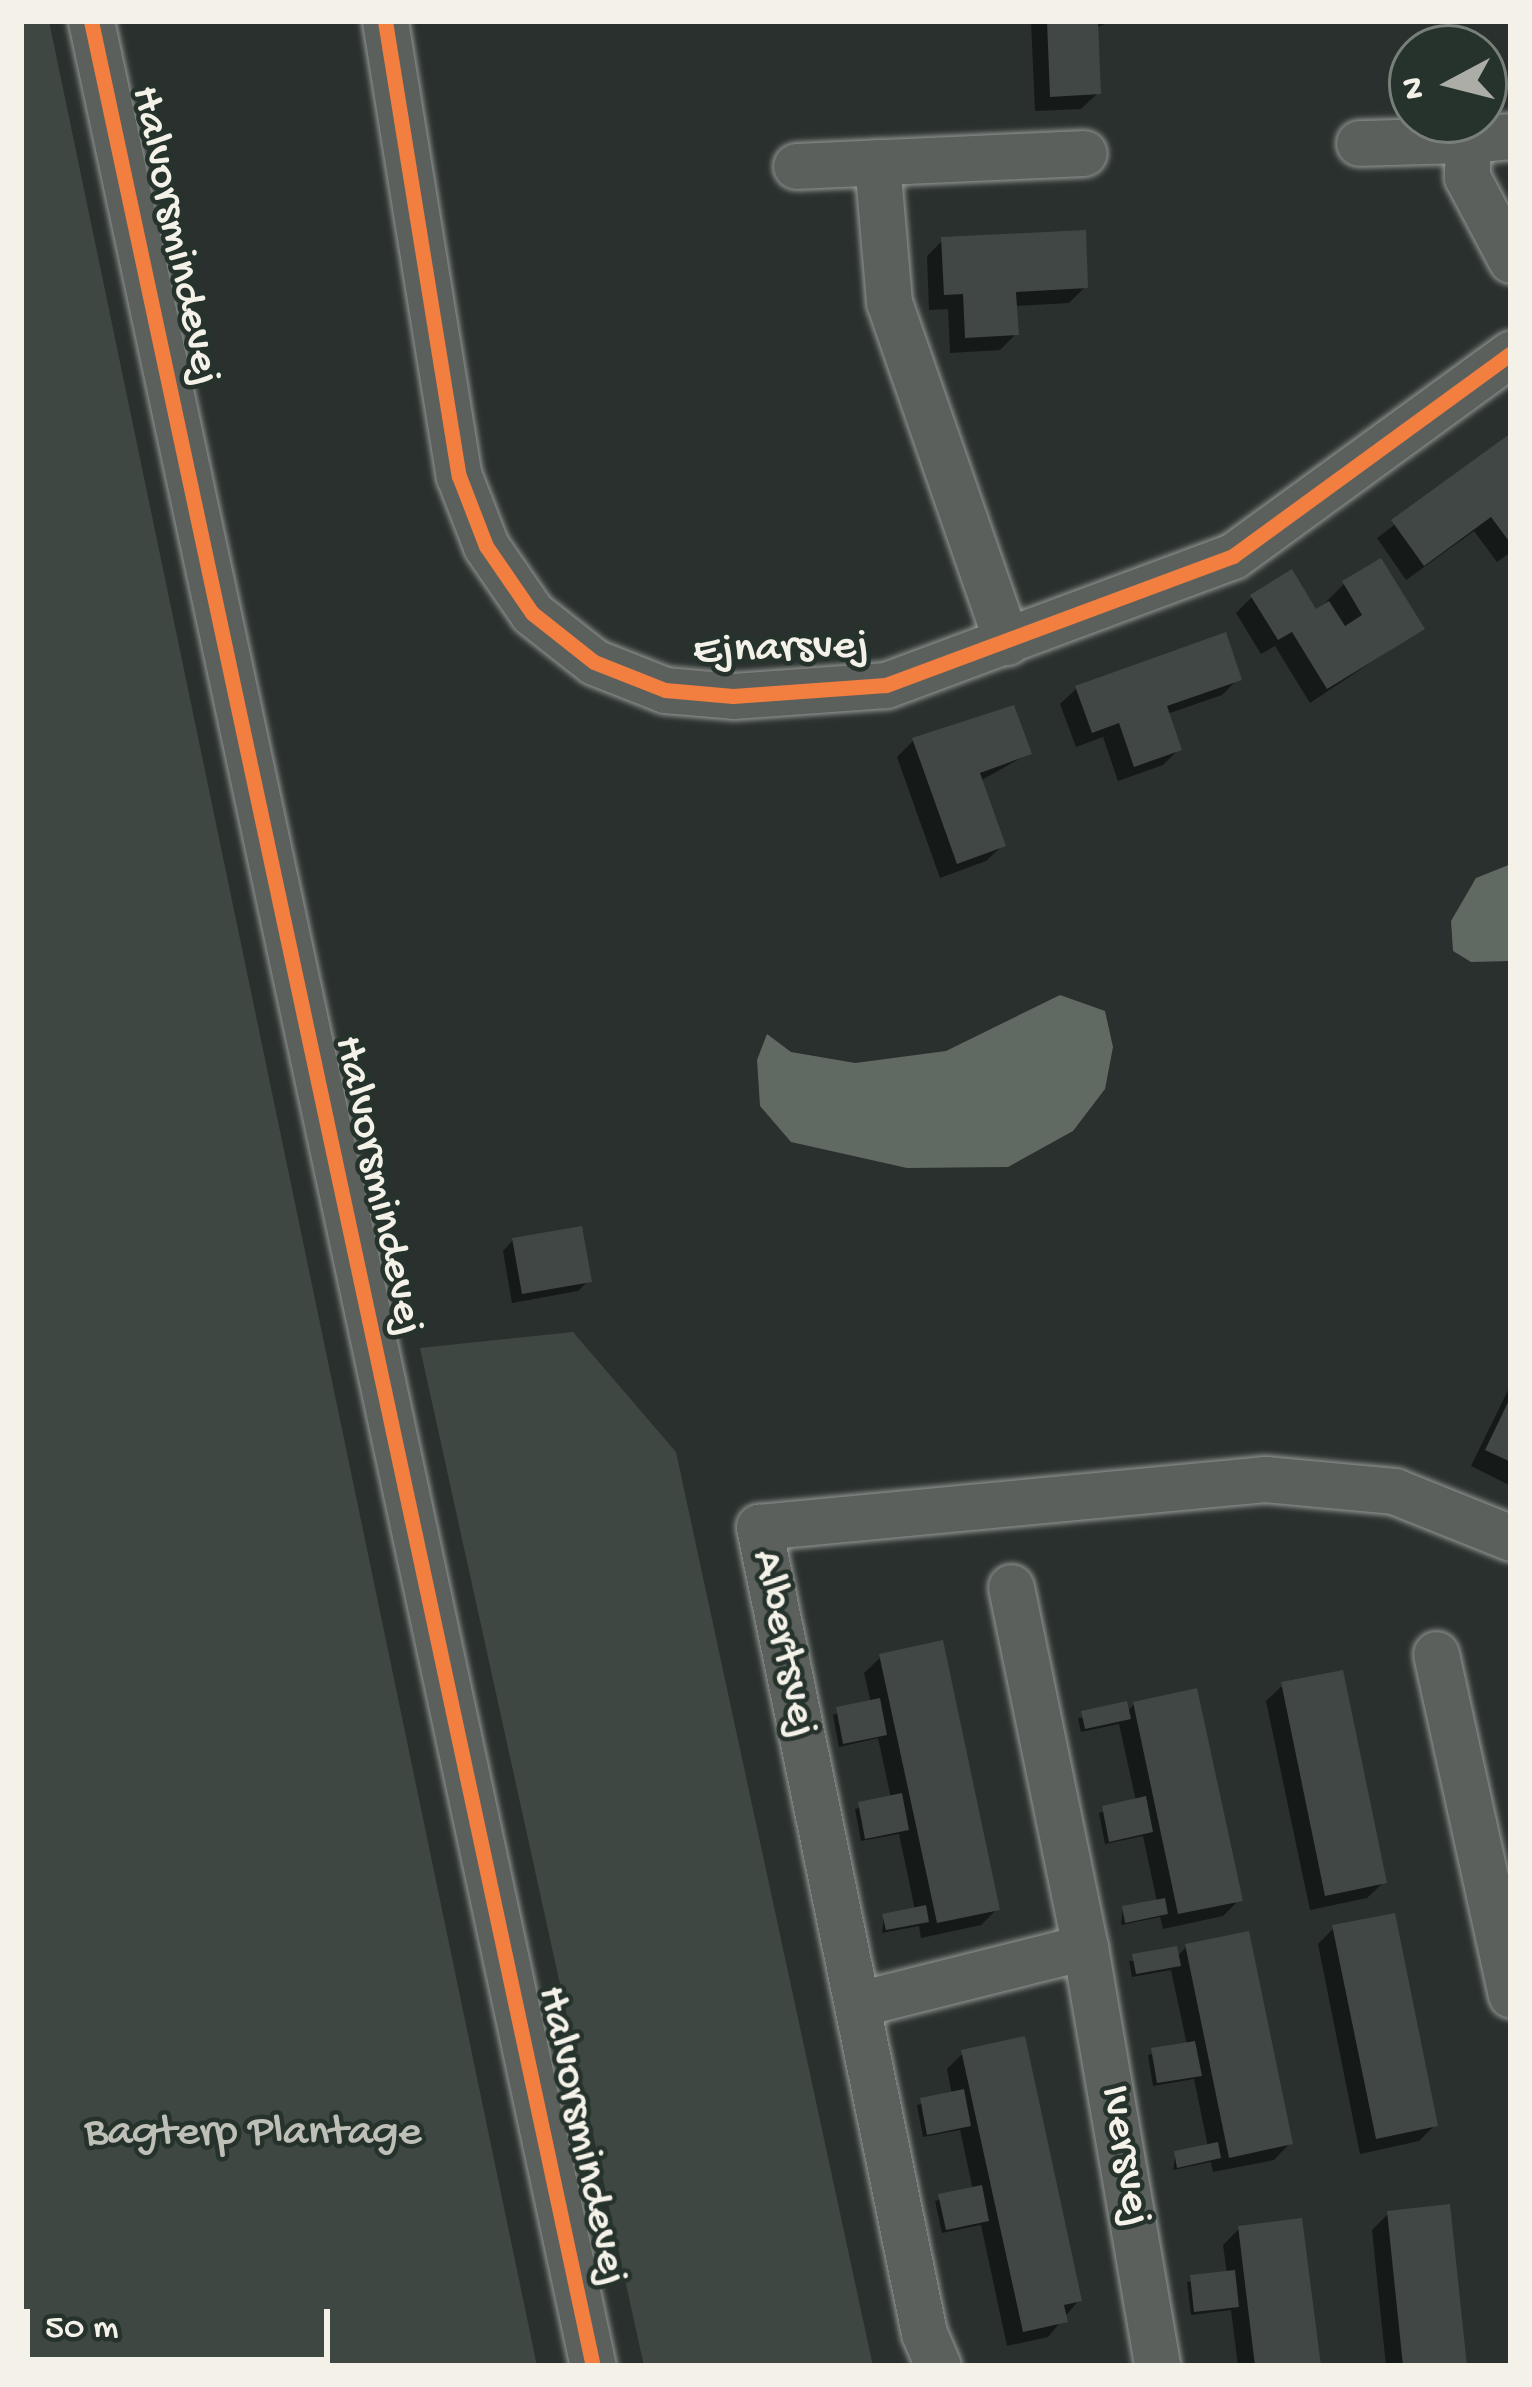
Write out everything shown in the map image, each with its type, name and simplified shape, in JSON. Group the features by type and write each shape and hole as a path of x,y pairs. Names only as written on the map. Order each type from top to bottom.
{"street":[{"name":"Halvorsmindevej","path":"91,21 593,2366"},
{"name":"Ejnarsvej","path":"385,21 459,476 486,546 532,613 594,662 665,690 733,696 886,685 1233,556 1511,353"},
{"path":"1359,143 1388,142"},
{"path":"1486,144 1467,177 1511,260"},
{"path":"796,166 1084,154"},
{"path":"877,162 889,302 1007,642"},
{"name":"Albertsvej","path":"938,2366 924,2333 759,1527 1265,1479 1394,1491 1511,1538"},
{"name":"Iversvej","path":"1011,1587 1085,1947 1157,2366"},
{"path":"1436,1654 1511,1995"},
{"path":"858,2004 1085,1947"}],"green space":[{"name":"Bagterp Plantage","path":"21,21 49,21 537,2366 21,2366"},
{"path":"573,1332 676,1452 873,2366 644,2366 420,1348"}],"shaded area":[{"path":"1511,864 1511,961 1471,962 1453,951 1451,921 1476,878"},
{"path":"1060,995 1105,1011 1113,1047 1105,1089 1073,1131 1008,1167 907,1168 791,1142 760,1106 757,1060 767,1034 791,1052 855,1063 946,1051"}],"building":[{"path":"1047,21 1098,21 1101,94 1050,97"},
{"path":"1086,230 1088,288 1016,292 1019,335 965,338 963,294 944,295 941,237"},
{"path":"1511,433 1511,544 1491,517 1424,566 1391,520"},
{"path":"1381,558 1425,629 1327,689 1292,632 1278,640 1250,595 1292,569 1316,609 1329,601 1345,626 1362,615 1342,581"},
{"path":"1226,632 1242,680 1167,706 1182,750 1134,767 1119,723 1092,733 1075,686"},
{"path":"1014,705 1032,754 980,773 1006,846 957,864 912,738"},
{"path":"582,1226 592,1282 522,1294 512,1238"},
{"path":"1511,1396 1511,1462 1485,1450"},
{"path":"943,1640 1000,1910 937,1923 879,1654"},
{"path":"1343,1670 1387,1883 1325,1896 1281,1682"},
{"path":"1197,1688 1243,1901 1178,1914 1133,1702"},
{"path":"880,1698 887,1735 843,1744 836,1707"},
{"path":"1127,1701 1131,1719 1085,1729 1081,1711"},
{"path":"902,1793 909,1830 865,1839 858,1802"},
{"path":"1146,1796 1153,1832 1109,1842 1102,1806"},
{"path":"1165,1898 1168,1914 1125,1923 1122,1906"},
{"path":"926,1905 929,1922 886,1930 882,1914"},
{"path":"1395,1913 1438,2126 1376,2139 1332,1925"},
{"path":"1249,1931 1293,2144 1229,2158 1185,1944"},
{"path":"1177,1946 1181,1966 1136,1974 1132,1954"},
{"path":"1025,2036 1082,2301 1064,2305 1068,2322 1023,2332 961,2050"},
{"path":"1195,2041 1202,2076 1157,2083 1151,2048"},
{"path":"964,2089 971,2126 927,2135 920,2098"},
{"path":"1218,2142 1221,2158 1177,2168 1174,2151"},
{"path":"982,2185 989,2221 946,2230 938,2194"},
{"path":"1450,2204 1467,2366 1403,2366 1387,2211"},
{"path":"1302,2218 1321,2366 1255,2366 1238,2226"},
{"path":"1235,2270 1239,2307 1194,2312 1190,2275"}],"cycle path":[{"path":"91,21 593,2366"},
{"path":"385,21 459,476 486,546 532,613 594,662 665,690 733,696 886,685 1233,556 1511,353"}]}
